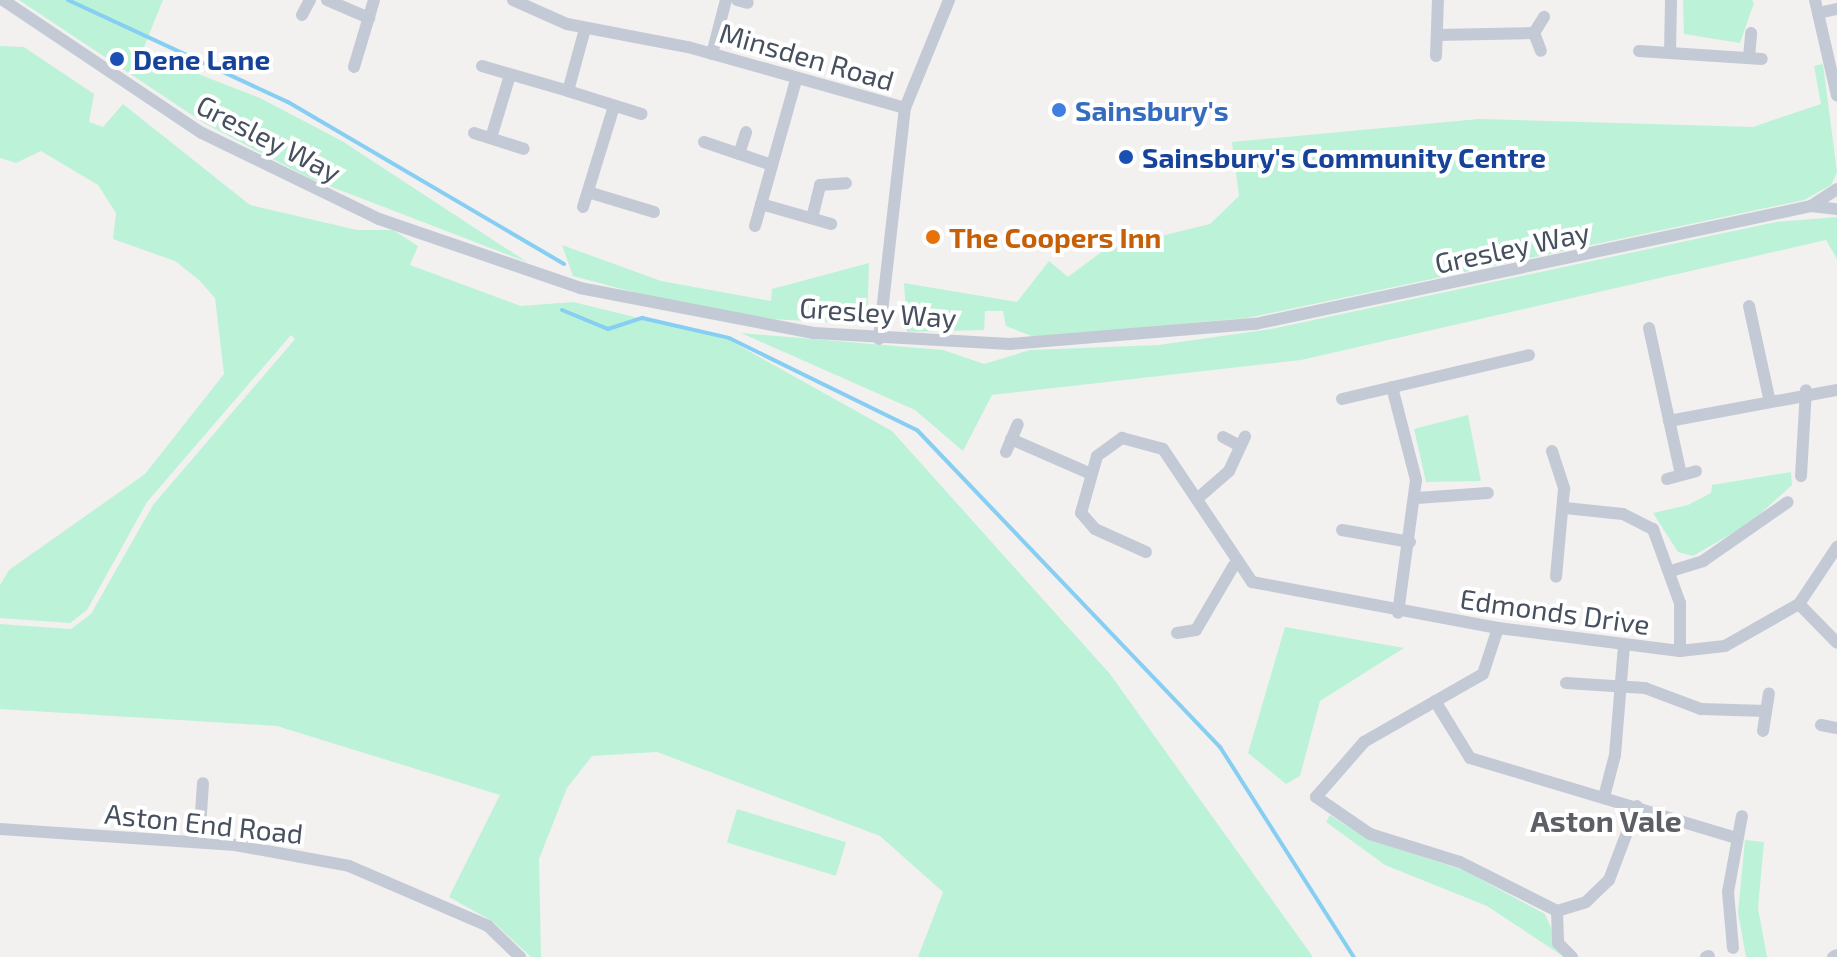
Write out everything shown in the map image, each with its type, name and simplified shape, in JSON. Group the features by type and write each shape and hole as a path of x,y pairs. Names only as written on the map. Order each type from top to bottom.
{"street":[{"name":"Gresley Way","path":"3,0 202,133 320,193 448,246 663,308 879,339 1076,342 1255,324 1811,206 1837,209"},
{"path":"302,15 310,0"},
{"path":"327,0 369,18"},
{"path":"354,67 374,0"},
{"name":"Minsden Road","path":"513,0 585,29 712,54 796,80 905,108"},
{"path":"712,54 726,0"},
{"path":"879,339 905,108 949,0"},
{"path":"1436,56 1438,0"},
{"path":"1670,53 1671,0"},
{"path":"1837,9 1817,6 1837,96"},
{"path":"1534,33 1544,17"},
{"path":"568,91 585,29"},
{"path":"1437,35 1534,33"},
{"path":"1534,33 1541,51"},
{"path":"1749,58 1751,33"},
{"path":"1639,51 1762,59"},
{"path":"482,66 642,114"},
{"path":"491,138 510,75"},
{"path":"755,226 796,80"},
{"path":"583,207 614,106"},
{"path":"739,154 746,132"},
{"path":"474,133 524,149"},
{"path":"704,142 772,165"},
{"path":"812,218 820,185 846,183"},
{"name":"Gresley Way","path":"1811,206 1837,189"},
{"path":"588,192 654,212"},
{"path":"761,204 831,224"},
{"path":"1749,306 1758,321 1769,398"},
{"path":"1649,328 1647,346 1681,475"},
{"path":"1342,399 1359,401 1392,387 1524,356 1521,373"},
{"path":"1392,387 1417,498 1398,613"},
{"path":"1801,476 1809,452 1806,390"},
{"path":"1669,421 1806,390 1837,390"},
{"path":"1006,452 1018,424"},
{"path":"1197,499 1223,478 1242,441 1223,437"},
{"path":"1011,439 1089,473 1079,500 1084,519 1130,552 1146,552"},
{"name":"Edmonds Drive","path":"1089,473 1108,445 1145,439 1177,465 1234,565 1264,586 1398,613 1680,651 1739,641 1799,604 1837,547"},
{"path":"1543,563 1556,570 1565,508 1552,451"},
{"path":"1558,469 1573,467"},
{"path":"1667,479 1696,471"},
{"path":"1417,498 1468,502 1488,493"},
{"path":"1671,571 1703,561 1780,518 1788,502"},
{"path":"1565,508 1641,519 1662,542 1671,571 1680,651"},
{"path":"1342,530 1367,541 1410,542"},
{"path":"1177,633 1199,635 1234,565"},
{"path":"1799,604 1837,643"},
{"path":"1498,628 1483,674 1364,742 1316,797 1370,834 1460,862 1557,911 1586,902 1609,880 1637,806"},
{"path":"1604,797 1624,645"},
{"path":"1566,683 1657,691 1694,708 1766,711"},
{"path":"1763,731 1769,693"},
{"path":"1435,701 1470,758 1737,838"},
{"path":"1821,725 1837,728"},
{"path":"199,842 203,783"},
{"path":"1733,948 1728,892 1742,816"},
{"name":"Aston End Road","path":"0,829 278,850 378,875 488,926 520,957"},
{"path":"1557,911 1558,943 1572,957"}],"green space":[{"path":"19,0 163,0 142,52 260,98 342,141 527,262 311,179 204,123"},
{"path":"1683,0 1752,0 1754,3 1740,43 1684,34"},
{"path":"0,46 24,47 94,94 89,122 103,127 123,104 250,205 357,230 393,230 418,246 410,265 521,306 573,302 729,340 892,431 1110,674 1313,957 918,957 943,892 880,836 657,752 592,756 567,788 539,859 541,957 531,957 492,921 449,897 500,795 277,726 0,709 0,624 71,629 91,614 153,505 295,339 291,335 147,502 87,610 70,623 0,618 0,585 9,570 145,474 224,374 215,298 199,280 175,261 113,239 116,213 98,185 41,151 16,163 0,158"},
{"path":"1823,64 1837,172 1831,185 1804,200 1247,318 1034,337 1006,326 1003,311 985,311 984,330 907,332 904,283 1017,302 1049,261 1068,277 1104,250 1210,224 1239,196 1232,142 1479,119 1753,127 1821,104 1814,66"},
{"path":"1837,217 1837,259 1826,240 1301,360 992,395 963,451 915,410 741,333 943,350 984,364 1030,350 1159,345 1271,329 1776,222"},
{"path":"562,245 661,281 771,301 772,289 869,263 867,324 770,319 663,300 573,276"},
{"path":"1468,415 1481,481 1426,482 1414,429"},
{"path":"1791,472 1792,485 1750,523 1693,556 1678,552 1653,513 1688,505 1711,493 1712,485"},
{"path":"1285,627 1404,648 1320,701 1300,776 1286,784 1248,753"},
{"path":"737,809 846,842 836,876 727,842"},
{"path":"1330,815 1368,839 1463,870 1545,914 1564,957 1487,906 1385,865 1326,822"},
{"path":"1745,840 1764,842 1758,908 1767,957 1746,957 1738,912"}],"waterway":[{"path":"68,0 288,102 564,264"},
{"path":"562,310 608,329 642,318 729,338 917,430 1220,747 1354,957"}],"place":[{"name":"Dene Lane","path":"117,59"},
{"name":"Sainsbury's","path":"1059,110"},
{"name":"Sainsbury's Community Centre","path":"1126,157"},
{"name":"The Coopers Inn","path":"933,237"}],"district":[{"name":"Aston Vale","path":"1606,820"}]}
